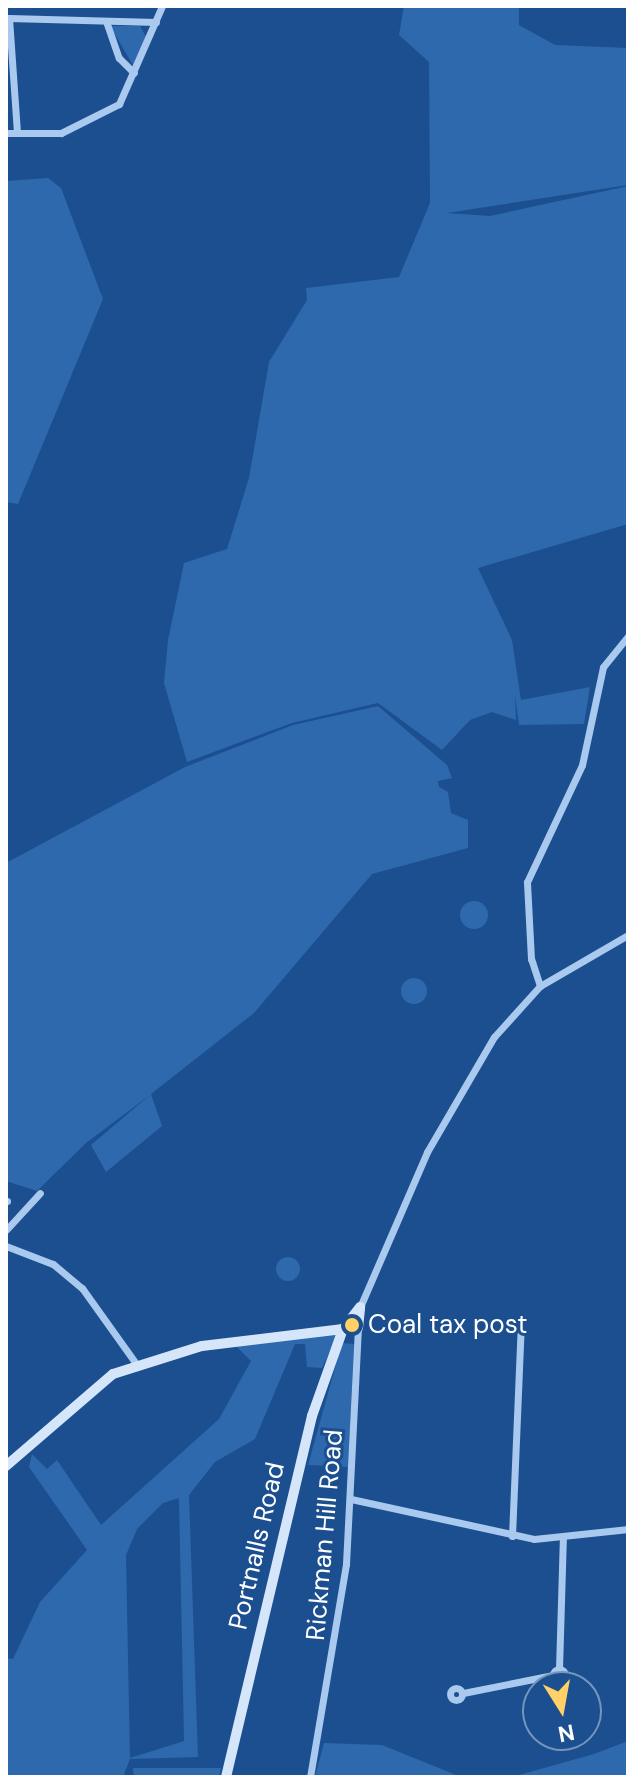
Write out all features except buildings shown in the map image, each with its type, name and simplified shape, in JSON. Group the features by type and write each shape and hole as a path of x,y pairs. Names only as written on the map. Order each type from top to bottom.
{"street":[{"path":"6,133 61,133 119,104 162,6"},
{"path":"17,133 8,21 156,22"},
{"path":"106,21 119,58 134,73"},
{"path":"540,986 531,959 527,882 582,765 603,667 628,636"},
{"path":"358,1328 360,1307 427,1152 494,1037 540,986 628,935"},
{"path":"6,1230 40,1193"},
{"path":"6,1246 53,1264 82,1288 137,1365"},
{"name":"Portnalls Road","path":"226,1777 297,1472 343,1329 360,1307"},
{"path":"512,1536 521,1320"},
{"name":"Rickman Hill Road","path":"310,1777 314,1743 335,1657 351,1499 358,1328"},
{"path":"6,1466 84,1395 137,1365 202,1346 343,1329"},
{"path":"351,1499 512,1536 563,1537 628,1529"},
{"path":"463,1693 556,1672 563,1537"}],"shaded area":[{"path":"404,6 519,6 519,25 555,45 628,48 628,185 447,213 490,216 628,186 628,524 478,568 512,640 521,700 590,687 584,724 519,725 515,695 516,720 492,712 470,720 442,750 378,703 292,723 187,762 164,683 168,640 184,563 227,549 249,478 269,362 307,300 306,288 399,277 430,203 429,62 399,35"},
{"path":"110,26 140,26 146,37 134,67"},
{"path":"48,178 61,188 103,299 18,504 6,502 6,181"},
{"path":"378,706 447,765 452,778 438,781 439,787 448,792 451,813 468,820 468,848 372,874 254,1013 151,1094 162,1126 106,1172 91,1145 150,1095 86,1143 37,1191 6,1181 6,863 185,767 293,725"},
{"path":"474,901 484,905 488,915 484,925 474,929 464,925 460,915 464,905"},
{"path":"414,978 423,982 427,991 423,1000 414,1004 405,1000 401,991 405,982"},
{"path":"288,1257 297,1260 300,1269 297,1278 288,1281 279,1278 276,1269 279,1260"},
{"path":"338,1333 322,1368 307,1367 305,1344 295,1344 255,1439 215,1462 189,1495 198,1757 130,1759 123,1777 6,1777 6,1658 13,1659 40,1602 87,1550 29,1467 32,1454 47,1469 57,1460 101,1525 219,1419 251,1361 235,1345","holes":["179,1498 184,1741 130,1758 126,1555 137,1529 163,1503"]},
{"path":"342,1343 354,1344 348,1467 308,1465"},
{"path":"628,1741 628,1777 512,1777 594,1754"},
{"path":"324,1743 382,1745 461,1777 315,1777"},
{"path":"133,1768 221,1768 219,1777 134,1777"}],"place":[{"name":"Coal tax post","path":"352,1325"}]}
